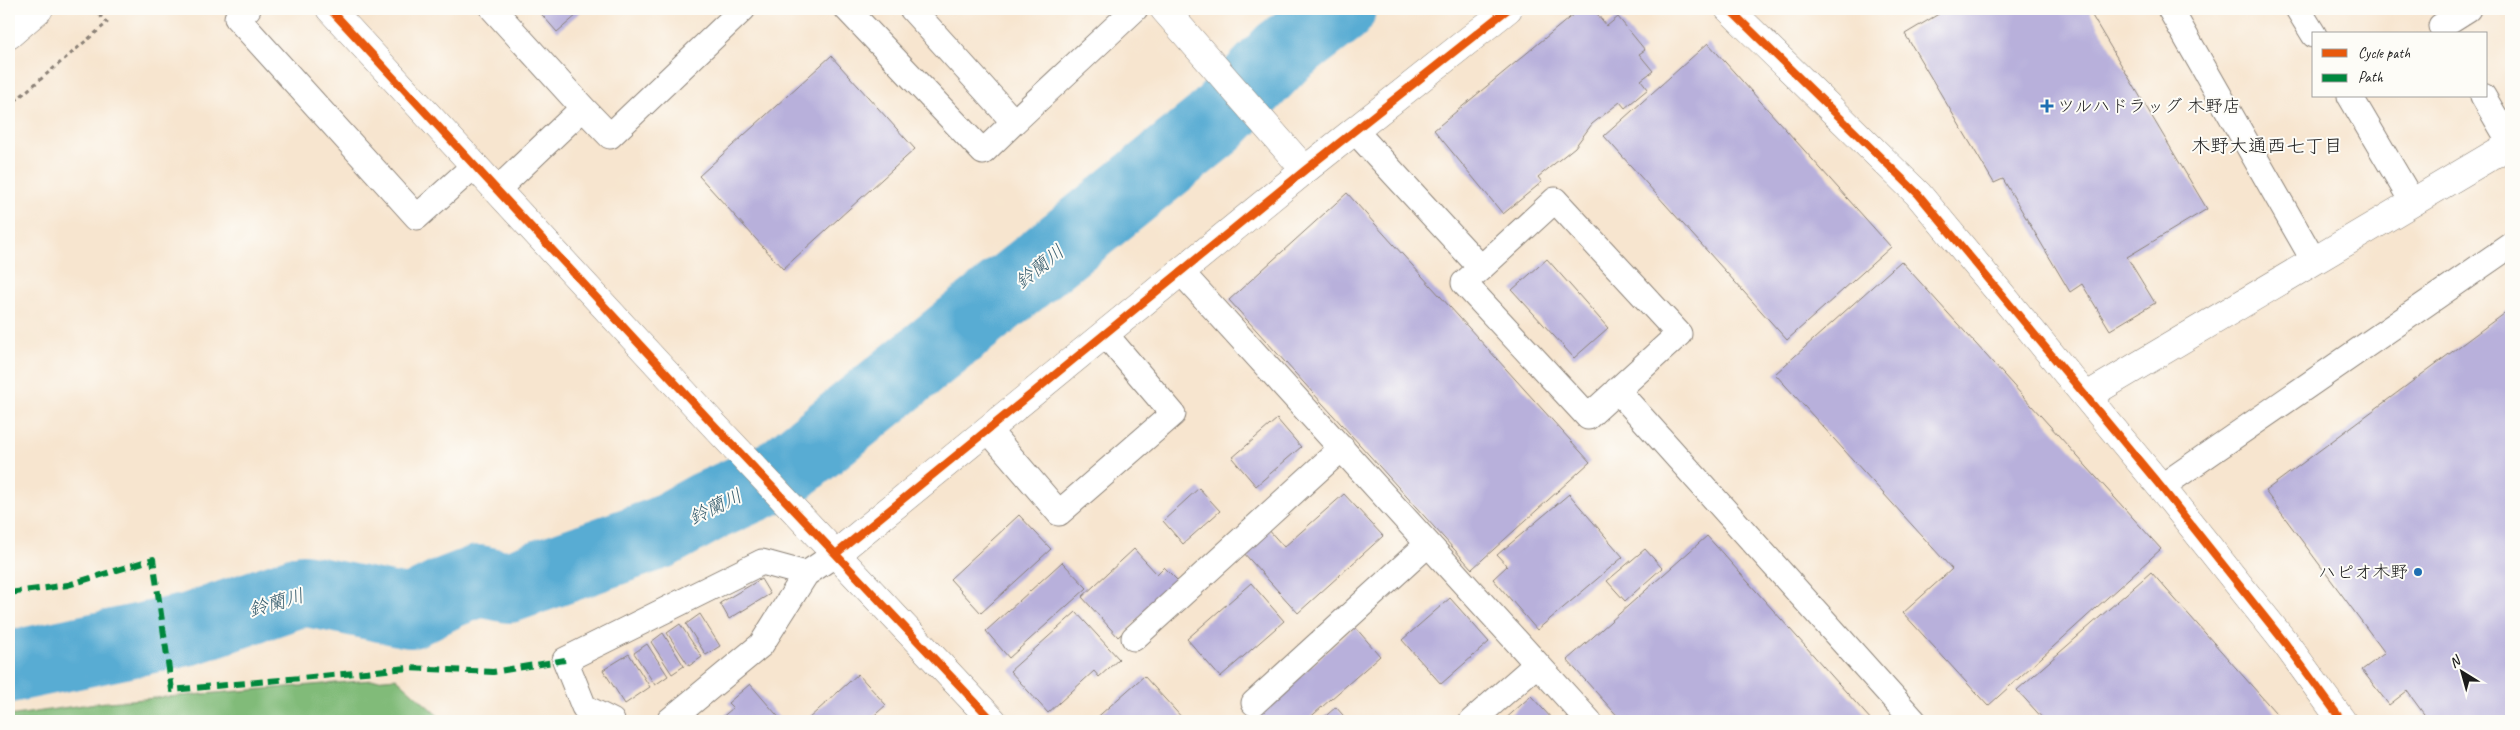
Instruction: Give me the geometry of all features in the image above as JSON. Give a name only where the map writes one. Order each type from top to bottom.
[{"type":"street","points":[[330,9],[713,424],[837,553],[993,721]]},
{"type":"street","points":[[1164,9],[1202,50],[1305,170]]},
{"type":"street","points":[[837,553],[1305,170],[1508,9]]},
{"type":"street","points":[[1729,9],[1918,194],[2161,486],[2286,644],[2342,721]]},
{"type":"street","points":[[9,35],[29,12]]},
{"type":"street","points":[[2088,396],[2511,144]]},
{"type":"lane","points":[[248,9],[237,18],[417,217],[475,165]]},
{"type":"lane","points":[[493,9],[610,136],[743,9]]},
{"type":"lane","points":[[847,9],[983,152],[1135,9]]},
{"type":"lane","points":[[912,9],[1014,122]]},
{"type":"lane","points":[[2170,9],[2314,261]]},
{"type":"lane","points":[[2298,9],[2312,32]]},
{"type":"lane","points":[[2438,23],[2468,9]]},
{"type":"lane","points":[[2351,98],[2413,203]]},
{"type":"lane","points":[[2483,98],[2511,144]]},
{"type":"lane","points":[[497,190],[583,108]]},
{"type":"lane","points":[[1355,131],[1481,268]]},
{"type":"lane","points":[[1555,200],[1678,334],[1588,417],[1464,283],[1481,268],[1555,200]]},
{"type":"lane","points":[[2161,486],[2511,245]]},
{"type":"lane","points":[[1181,272],[1589,721]]},
{"type":"lane","points":[[988,430],[1060,513],[1173,414],[1105,334]]},
{"type":"lane","points":[[1617,390],[1914,721]]},
{"type":"lane","points":[[1134,638],[1342,448]]},
{"type":"lane","points":[[1254,702],[1428,544]]},
{"type":"lane","points":[[669,721],[761,645],[806,574],[837,553]]},
{"type":"lane","points":[[612,721],[584,707],[565,660],[762,562],[806,574]]},
{"type":"lane","points":[[1472,721],[1537,664]]},
{"type":"path","points":[[9,106],[107,23],[94,9]]},
{"type":"green space","points":[[396,678],[444,721],[9,721],[9,716],[96,703]]},
{"type":"building","points":[[537,9],[584,9],[557,32]]},
{"type":"building","points":[[1580,9],[1593,9],[1607,26],[1618,17],[1645,50],[1639,54],[1653,71],[1641,80],[1648,89],[1625,108],[1620,102],[1592,124],[1575,147],[1538,177],[1542,182],[1503,214],[1434,130]]},
{"type":"building","name":"ツルハドラッグ 木野店","points":[[1947,9],[2088,9],[2207,209],[2127,257],[2155,303],[2110,330],[2082,284],[2070,292],[2003,179],[1994,183],[1905,34]]},
{"type":"building","points":[[1708,43],[1891,247],[1787,340],[1604,136]]},
{"type":"building","points":[[831,56],[915,149],[783,269],[699,176]]},
{"type":"building","points":[[1347,193],[1590,462],[1472,569],[1229,300]]},
{"type":"building","points":[[1547,259],[1608,328],[1574,358],[1512,290]]},
{"type":"building","points":[[1901,261],[2161,549],[1988,706],[1903,613],[1952,569],[1775,374]]},
{"type":"building","name":"ハピオ木野","points":[[2511,308],[2511,721],[2429,721],[2407,691],[2389,705],[2362,670],[2385,653],[2265,491]]},
{"type":"building","points":[[1277,419],[1301,447],[1256,486],[1232,458]]},
{"type":"building","points":[[1199,488],[1220,511],[1183,544],[1163,521]]},
{"type":"building","points":[[1344,494],[1383,536],[1298,613],[1242,551],[1267,528],[1284,547]]},
{"type":"building","points":[[1569,494],[1623,557],[1537,630],[1493,579],[1507,566],[1497,555]]},
{"type":"building","points":[[1019,515],[1051,549],[981,613],[950,579]]},
{"type":"building","points":[[1707,536],[1872,721],[1622,721],[1567,660]]},
{"type":"building","points":[[1134,549],[1157,574],[1164,567],[1179,582],[1118,637],[1082,597]]},
{"type":"building","points":[[1645,549],[1662,568],[1625,601],[1607,581]]},
{"type":"building","points":[[1062,562],[1087,588],[1009,658],[986,631]]},
{"type":"building","points":[[2151,572],[2283,721],[2045,721],[2017,690]]},
{"type":"building","points":[[761,579],[770,594],[729,619],[720,603]]},
{"type":"building","points":[[1251,583],[1284,621],[1220,677],[1187,639]]},
{"type":"building","points":[[1450,598],[1489,642],[1441,684],[1402,640]]},
{"type":"building","points":[[1076,612],[1119,659],[1099,677],[1094,671],[1048,713],[1010,671]]},
{"type":"building","points":[[700,614],[720,646],[706,655],[686,624]]},
{"type":"building","points":[[680,624],[702,657],[689,666],[667,633]]},
{"type":"building","points":[[1355,627],[1380,656],[1306,721],[1265,721],[1258,713]]},
{"type":"building","points":[[663,633],[684,666],[672,674],[651,642]]},
{"type":"building","points":[[647,644],[668,676],[655,685],[634,653]]},
{"type":"building","points":[[629,654],[650,687],[625,704],[603,670]]},
{"type":"building","points":[[858,674],[886,705],[868,721],[810,721],[808,719]]},
{"type":"building","points":[[1144,676],[1185,721],[1093,721]]},
{"type":"building","points":[[750,684],[782,721],[722,721],[720,719],[733,708],[728,703]]},
{"type":"building","points":[[1531,696],[1554,721],[1503,721]]},
{"type":"building","points":[[1336,707],[1348,721],[1320,721]]},
{"type":"waterway","name":"鈴蘭川","points":[[9,667],[190,629],[303,590],[410,612],[450,592],[479,581],[509,587],[660,533],[707,507],[782,473],[1214,124],[1282,53],[1340,9]]},
{"type":"marked path","points":[[9,593],[68,585],[153,559],[172,690],[408,668],[493,672],[565,660]]},
{"type":"cycle path","points":[[330,9],[713,424],[993,721]]},
{"type":"cycle path","points":[[837,553],[1305,170],[1508,9]]},
{"type":"cycle path","points":[[1729,9],[1918,194],[2161,487],[2286,644],[2342,721]]},
{"type":"place","name":"ツルハドラッグ 木野店","points":[[2047,106]]},
{"type":"place","name":"ハピオ木野","points":[[2418,572]]},
{"type":"district","name":"木野大通西七丁目","points":[[2267,145]]}]
